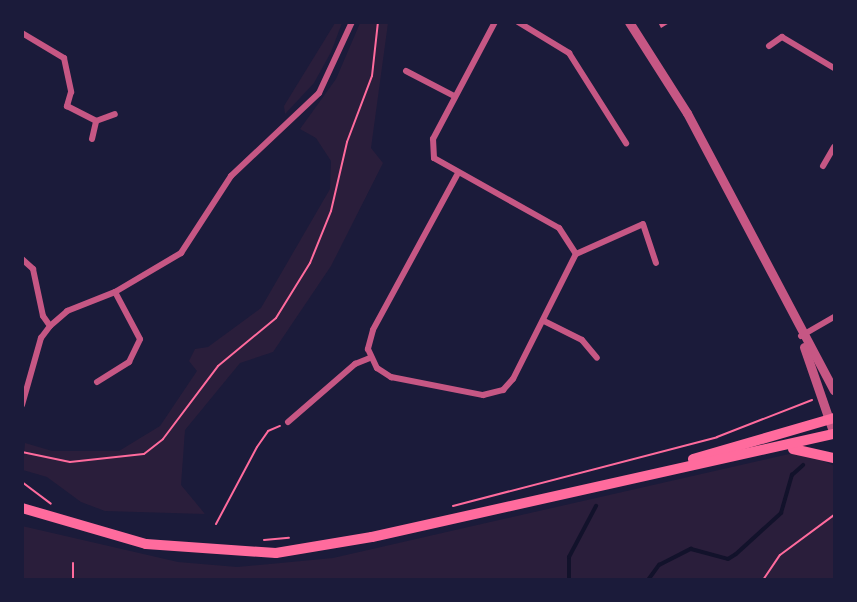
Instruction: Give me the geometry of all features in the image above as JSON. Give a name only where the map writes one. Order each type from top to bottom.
[{"type":"main road","points":[[638,476],[831,419]]},
{"type":"main road","points":[[22,508],[146,544],[276,553],[372,537],[834,434]]},
{"type":"main road","points":[[766,451],[805,448],[834,458]]},
{"type":"street","points":[[22,405],[41,338],[50,326],[67,311],[115,291],[190,243],[231,176],[319,93],[352,22]]},
{"type":"street","points":[[495,22],[454,96],[431,148],[440,165],[559,228],[576,254]]},
{"type":"street","points":[[518,22],[569,53],[626,143]]},
{"type":"street","points":[[629,22],[687,113],[801,336],[834,391]]},
{"type":"street","points":[[22,33],[64,58],[71,92],[67,106],[96,121],[115,114]]},
{"type":"street","points":[[769,46],[783,38],[834,68]]},
{"type":"street","points":[[406,71],[454,96]]},
{"type":"street","points":[[92,139],[96,121]]},
{"type":"street","points":[[823,166],[834,147]]},
{"type":"street","points":[[370,358],[373,330],[457,175]]},
{"type":"street","points":[[370,358],[391,377],[474,395],[494,393],[513,379],[576,254],[643,224],[656,263]]},
{"type":"street","points":[[22,259],[33,269],[43,316],[50,326]]},
{"type":"street","points":[[97,382],[129,362],[140,339],[115,291]]},
{"type":"street","points":[[801,336],[834,317]]},
{"type":"street","points":[[544,321],[582,340],[597,358]]},
{"type":"street","points":[[801,336],[819,398],[831,419],[834,434]]},
{"type":"street","points":[[288,422],[355,364],[370,358]]},
{"type":"path","points":[[22,452],[70,462],[144,454],[163,439],[218,366],[276,318],[305,273],[332,211],[347,142],[372,76],[378,22]]},
{"type":"path","points":[[444,508],[700,442],[819,398]]},
{"type":"path","points":[[216,524],[268,431],[288,422]]},
{"type":"path","points":[[22,482],[56,508]]},
{"type":"path","points":[[763,579],[780,555],[834,515]]},
{"type":"path","points":[[260,540],[300,537]]},
{"type":"path","points":[[73,563],[73,579]]},
{"type":"shaded area","points":[[335,23],[342,23],[331,52],[314,83],[285,114],[284,106]]},
{"type":"shaded area","points":[[360,23],[388,23],[371,148],[383,163],[331,266],[273,352],[240,363],[185,430],[181,485],[205,514],[105,511],[81,502],[47,477],[23,470],[25,443],[52,451],[119,451],[160,426],[197,371],[189,361],[195,349],[208,347],[261,308],[330,189],[331,161],[316,138],[300,129],[336,79]]},
{"type":"shaded area","points":[[802,451],[834,466],[834,579],[23,579],[22,526],[178,562],[237,567],[333,558]]},
{"type":"building","points":[[658,22],[671,22],[661,28]]},
{"type":"waterway","points":[[648,580],[659,565],[691,549],[728,559],[736,554],[781,513],[792,475],[803,465]]},
{"type":"waterway","points":[[569,580],[569,557],[596,506]]}]
